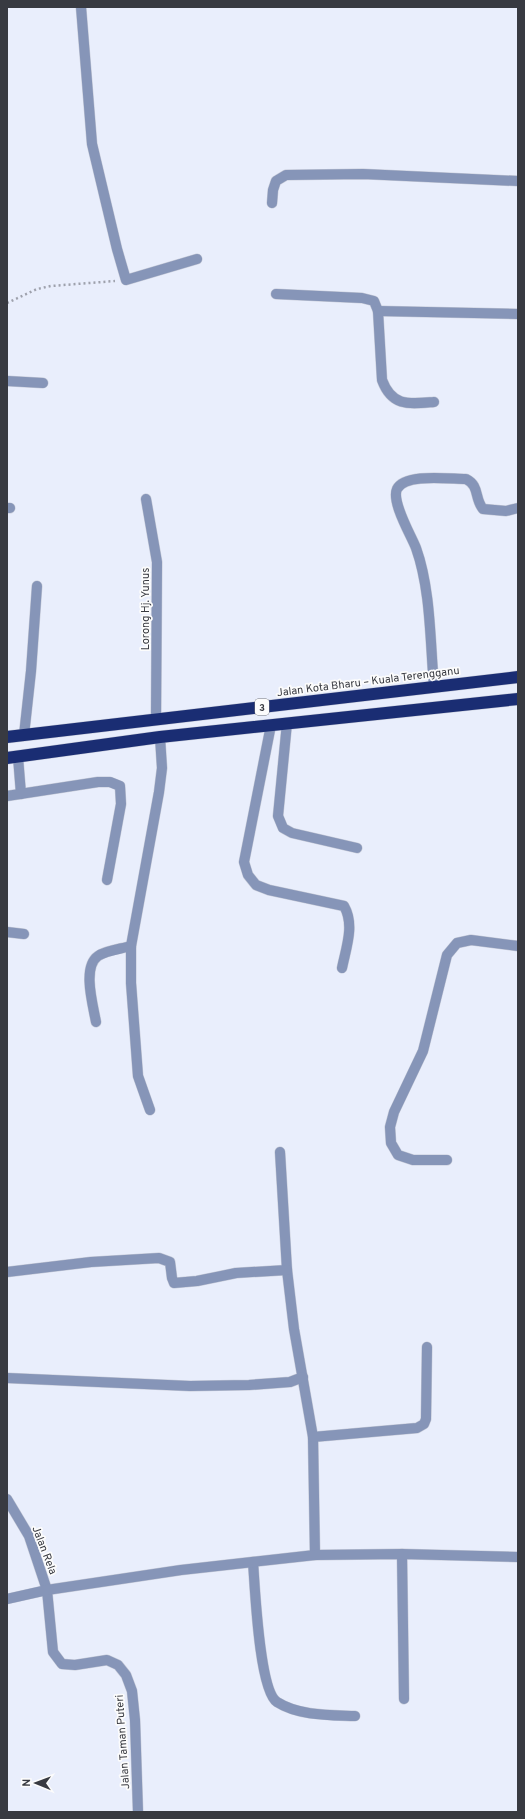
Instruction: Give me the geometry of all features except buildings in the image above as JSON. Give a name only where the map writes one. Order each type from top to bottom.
[{"type":"highway","name":"Jalan Kota Bharu – Kuala Terengganu","points":[[7,737],[518,677]]},
{"type":"highway","name":"3","points":[[12,757],[160,737],[518,699]]},
{"type":"street","points":[[81,7],[92,144],[116,249],[126,280],[197,259]]},
{"type":"street","points":[[272,203],[273,190],[276,181],[286,175],[356,174],[518,182]]},
{"type":"street","points":[[276,294],[362,298],[374,301],[378,311],[382,380],[386,390],[393,398],[404,403],[434,402]]},
{"type":"street","points":[[378,311],[518,314]]},
{"type":"street","points":[[7,381],[44,383]]},
{"type":"street","points":[[434,686],[427,600],[422,563],[411,532],[395,500],[396,490],[403,482],[414,478],[466,479],[472,482],[476,490],[477,502],[483,509],[506,511],[518,508]]},
{"type":"street","name":"Lorong Hj. Yunus","points":[[146,499],[157,562],[156,720]]},
{"type":"street","points":[[24,735],[32,671],[36,586]]},
{"type":"street","points":[[287,723],[278,816],[283,828],[292,833],[357,848]]},
{"type":"street","points":[[271,725],[244,862],[248,876],[256,885],[269,890],[344,906],[350,916],[342,968]]},
{"type":"street","points":[[150,1110],[138,1076],[131,983],[131,946],[160,792],[162,768],[160,737]]},
{"type":"street","points":[[12,757],[21,794]]},
{"type":"street","points":[[7,796],[98,782],[110,782],[120,786],[122,804],[107,880]]},
{"type":"street","points":[[7,932],[24,934]]},
{"type":"street","points":[[447,1160],[413,1160],[398,1155],[391,1143],[390,1127],[394,1112],[423,1051],[447,955],[457,943],[471,940],[518,946]]},
{"type":"street","points":[[96,1022],[89,972],[91,963],[97,956],[105,952],[131,946]]},
{"type":"street","points":[[280,1152],[287,1270],[294,1329],[313,1437],[315,1555]]},
{"type":"street","points":[[7,1272],[91,1262],[159,1258],[170,1262],[174,1283],[197,1281],[236,1273],[287,1270]]},
{"type":"street","points":[[313,1437],[417,1428],[424,1424],[426,1419],[427,1347]]},
{"type":"street","points":[[7,1378],[190,1386],[249,1385],[290,1382],[303,1377]]},
{"type":"street","name":"Jalan Rela","points":[[7,1499],[29,1536],[47,1590]]},
{"type":"street","points":[[402,1554],[404,1699]]},
{"type":"street","points":[[7,1599],[47,1590],[181,1570],[315,1555],[402,1554],[518,1557]]},
{"type":"street","points":[[253,1562],[263,1668],[268,1689],[276,1701],[290,1709],[311,1713],[355,1716]]},
{"type":"street","name":"Jalan Taman Puteri","points":[[47,1590],[53,1652],[62,1664],[75,1665],[106,1660],[118,1665],[126,1675],[132,1691],[135,1720],[138,1812]]},
{"type":"path","points":[[7,303],[37,289],[52,286],[126,280]]}]
